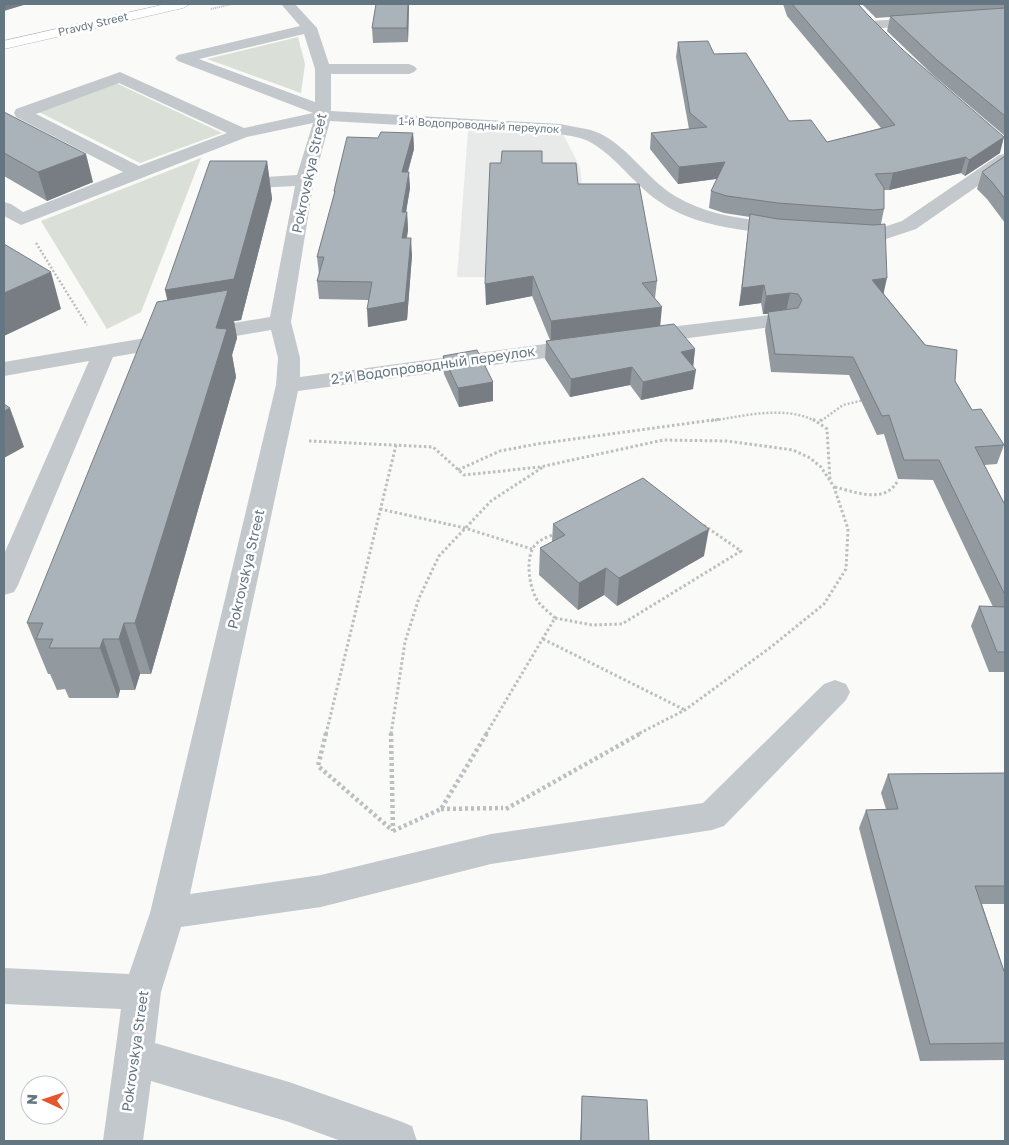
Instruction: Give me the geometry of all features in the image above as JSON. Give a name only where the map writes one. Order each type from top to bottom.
[{"type":"main road","name":"Pravdy Street","points":[[4,44],[119,4]]},
{"type":"main road","name":"Pravdy Street","points":[[4,44],[183,4]]},
{"type":"street","name":"Pokrovskya Street","points":[[123,1141],[142,992],[168,914],[288,385],[289,358],[280,322],[305,180],[323,113],[323,69],[310,28],[288,4]]},
{"type":"street","points":[[859,11],[884,38]]},
{"type":"street","points":[[871,25],[939,20]]},
{"type":"street","points":[[310,28],[183,58],[323,113]]},
{"type":"street","points":[[323,69],[409,69]]},
{"type":"street","points":[[138,173],[22,113],[120,77],[242,133]]},
{"type":"street","points":[[4,208],[22,219],[242,133],[323,113]]},
{"type":"street","name":"1-й Водопроводный переулок","points":[[323,113],[560,129],[586,135],[600,141],[666,198],[686,209],[722,220],[803,230]]},
{"type":"street","points":[[219,158],[224,140]]},
{"type":"street","points":[[832,232],[870,235],[886,233],[909,224],[1005,159]]},
{"type":"street","points":[[219,185],[305,180]]},
{"type":"street","name":"2-й Водопроводный переулок","points":[[288,385],[786,319]]},
{"type":"street","points":[[4,370],[280,322]]},
{"type":"street","points":[[4,586],[104,352]]},
{"type":"street","points":[[168,914],[321,891],[491,849],[712,816],[835,692]]},
{"type":"street","points":[[4,986],[142,992]]},
{"type":"street","points":[[133,1056],[289,1102],[397,1141]]},
{"type":"path","points":[[22,219],[104,352]]},
{"type":"path","points":[[820,421],[843,405],[865,399],[872,400]]},
{"type":"path","points":[[458,470],[500,451],[537,444],[760,414],[784,413],[805,415],[820,421],[827,429],[830,480]]},
{"type":"path","points":[[276,439],[433,447],[464,475],[546,466],[663,440],[727,441],[793,450],[810,458],[821,467],[834,487],[848,528],[846,569],[824,604],[771,647],[685,710],[611,748],[506,808],[441,809],[393,830]]},
{"type":"path","points":[[393,830],[318,766],[396,445]]},
{"type":"path","points":[[393,830],[390,741],[405,642],[419,598],[439,556],[465,528],[491,502],[546,466]]},
{"type":"path","points":[[834,487],[866,494],[878,494],[889,493],[895,488],[897,482]]},
{"type":"path","points":[[380,509],[465,528],[532,549]]},
{"type":"path","points":[[559,532],[541,540],[532,549],[530,559],[531,583],[537,599],[555,618],[592,625],[622,624],[740,551],[702,524]]},
{"type":"path","points":[[441,809],[555,618]]},
{"type":"path","points":[[543,640],[685,710]]},
{"type":"path","points":[[491,849],[506,808]]},
{"type":"shaded area","points":[[298,37],[305,64],[301,93],[207,59]]},
{"type":"shaded area","points":[[116,83],[222,133],[140,163],[39,112]]},
{"type":"shaded area","points":[[468,131],[563,134],[580,167],[592,278],[457,277]]},
{"type":"shaded area","points":[[201,158],[141,312],[107,329],[41,221]]},
{"type":"building","points":[[376,4],[408,4],[407,28],[372,28]]},
{"type":"building","points":[[792,4],[858,4],[903,50],[1004,137],[969,160],[966,157],[893,173],[875,174],[884,188],[884,209],[874,210],[778,203],[727,196],[711,191],[725,162],[679,167],[651,133],[707,127],[690,113],[678,42],[708,41],[714,54],[746,53],[789,121],[811,120],[827,142],[895,125]]},
{"type":"building","points":[[1005,8],[1005,116],[937,60],[890,16]]},
{"type":"building","points":[[4,112],[86,154],[38,172],[4,153]]},
{"type":"building","points":[[381,132],[413,133],[402,172],[409,172],[402,212],[407,212],[402,238],[411,238],[405,302],[367,309],[372,282],[317,281],[324,257],[317,257],[347,137],[378,138]]},
{"type":"building","points":[[502,151],[542,151],[542,163],[576,163],[578,184],[639,184],[657,281],[642,283],[662,307],[551,321],[533,276],[485,284],[490,163],[501,163]]},
{"type":"building","points":[[1005,156],[1005,199],[982,172]]},
{"type":"building","points":[[210,161],[267,161],[234,279],[165,290]]},
{"type":"building","points":[[750,214],[778,219],[874,225],[885,224],[887,278],[872,280],[925,345],[957,350],[955,381],[972,410],[981,409],[1004,445],[975,447],[1005,505],[1005,595],[939,460],[904,460],[889,415],[882,416],[853,357],[775,354],[768,312],[798,308],[802,300],[798,294],[790,293],[766,296],[764,285],[742,288]]},
{"type":"building","points":[[4,244],[51,272],[4,293]]},
{"type":"building","points":[[228,290],[216,328],[227,329],[135,623],[124,623],[119,639],[103,639],[100,648],[49,648],[53,639],[36,639],[43,623],[27,623],[157,302]]},
{"type":"building","points":[[674,324],[695,349],[681,352],[696,370],[643,382],[632,367],[571,379],[546,341]]},
{"type":"building","points":[[477,350],[493,382],[458,388],[443,356]]},
{"type":"building","points":[[4,404],[10,408],[4,411]]},
{"type":"building","points":[[643,478],[709,529],[619,578],[606,568],[579,583],[540,548],[565,535],[553,524]]},
{"type":"building","points":[[979,606],[1005,607],[1005,652],[997,652]]},
{"type":"building","points":[[1005,773],[1005,886],[975,886],[1005,974],[1005,1043],[930,1044],[866,810],[898,809],[888,774]]},
{"type":"building","points":[[582,1096],[647,1100],[649,1141],[581,1141]]}]
